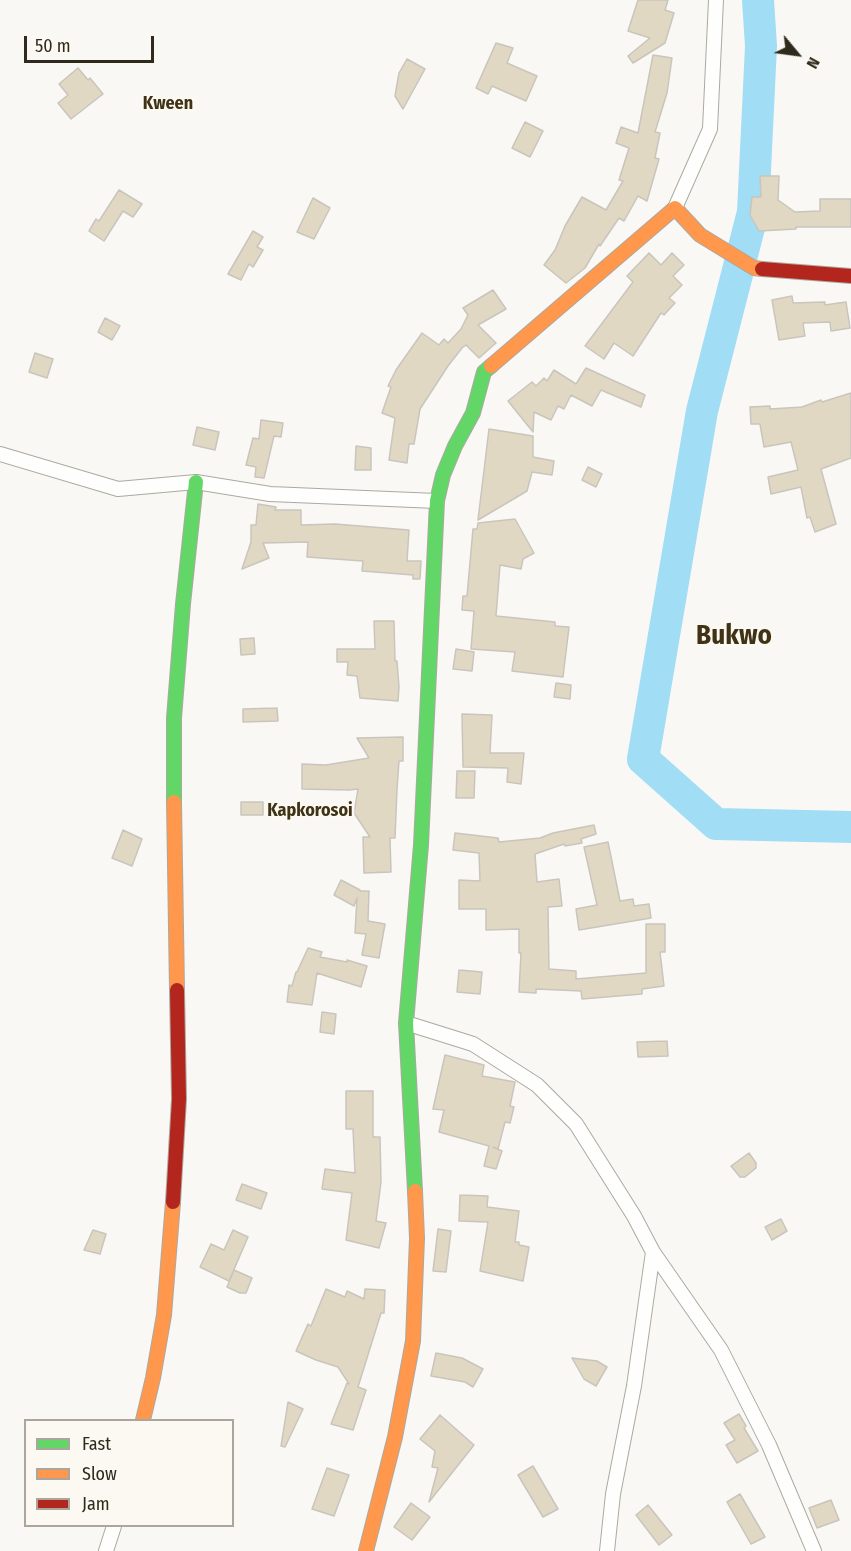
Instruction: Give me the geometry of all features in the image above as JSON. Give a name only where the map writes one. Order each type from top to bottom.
[{"type":"main road","points":[[366,1551],[395,1437],[413,1341],[417,1238],[406,1023],[421,844],[437,501],[443,475],[454,446],[473,413],[484,372],[675,208],[700,235],[754,268],[851,276]]},
{"type":"main road","points":[[143,1419],[164,1315],[176,1171],[179,1099],[174,718],[196,482]]},
{"type":"street","points":[[675,208],[710,129],[716,0]]},
{"type":"street","points":[[0,454],[118,489],[196,482],[270,494],[437,501]]},
{"type":"street","points":[[406,1023],[473,1044],[537,1085],[576,1124],[634,1216],[653,1252],[721,1350],[769,1445],[813,1551]]},
{"type":"street","points":[[607,1551],[613,1494],[634,1386],[653,1252]]},
{"type":"street","points":[[106,1551],[114,1527]]},
{"type":"building","points":[[638,0],[668,0],[665,10],[674,13],[665,43],[633,63],[628,56],[650,38],[628,31]]},
{"type":"building","points":[[496,43],[513,48],[507,63],[537,76],[526,101],[492,86],[488,94],[476,88]]},
{"type":"building","points":[[653,55],[672,58],[667,93],[655,132],[660,133],[655,158],[659,159],[647,201],[638,196],[624,221],[619,218],[600,246],[599,244],[585,268],[566,283],[544,265],[555,250],[565,226],[582,197],[606,210],[623,181],[619,180],[629,148],[616,143],[621,127],[638,133]]},
{"type":"building","points":[[407,59],[425,69],[403,109],[395,96],[399,73]]},
{"type":"building","points":[[78,68],[103,94],[71,119],[58,103],[68,95],[59,84]]},
{"type":"building","points":[[525,122],[543,131],[530,157],[512,148]]},
{"type":"building","points":[[760,176],[779,176],[778,200],[795,212],[820,211],[820,199],[851,199],[851,227],[796,227],[796,229],[759,231],[750,215],[752,197],[761,197]]},
{"type":"building","points":[[119,190],[142,204],[133,217],[123,211],[104,241],[89,231],[96,219],[99,221]]},
{"type":"building","points":[[313,198],[330,208],[314,239],[297,232]]},
{"type":"building","points":[[253,231],[263,237],[257,247],[263,250],[253,267],[249,264],[241,280],[228,274]]},
{"type":"building","points":[[649,253],[661,265],[672,253],[684,265],[673,276],[682,285],[669,298],[675,303],[664,315],[661,313],[633,356],[614,343],[604,359],[585,346],[633,282],[627,276]]},
{"type":"building","points":[[493,290],[506,309],[478,325],[496,343],[479,358],[466,345],[462,348],[420,409],[414,444],[409,444],[407,463],[389,460],[395,418],[382,413],[391,387],[388,386],[396,370],[422,333],[439,345],[444,339],[448,343],[461,329],[468,315],[463,308]]},
{"type":"building","points":[[792,296],[793,303],[825,302],[825,305],[846,302],[850,328],[831,331],[830,322],[803,323],[805,336],[779,340],[772,300]]},
{"type":"building","points":[[105,318],[120,326],[112,340],[98,332]]},
{"type":"building","points":[[35,353],[53,359],[47,378],[29,372]]},
{"type":"building","points":[[586,368],[645,395],[641,407],[601,390],[592,406],[571,395],[564,409],[558,406],[551,420],[534,412],[533,432],[508,401],[532,382],[536,386],[544,378],[547,381],[554,370],[576,384]]},
{"type":"building","points":[[851,393],[851,458],[821,469],[836,524],[815,532],[810,517],[807,518],[801,487],[771,494],[768,477],[798,470],[791,442],[764,447],[760,424],[751,424],[750,407],[770,406],[770,409],[802,407]]},
{"type":"building","points":[[261,420],[283,423],[281,437],[274,436],[264,478],[255,477],[256,467],[246,465],[253,438],[259,439]]},
{"type":"building","points":[[197,427],[219,432],[215,450],[193,445]]},
{"type":"building","points":[[489,429],[533,436],[533,457],[554,461],[552,475],[532,472],[527,491],[478,520]]},
{"type":"building","points":[[356,446],[371,448],[371,470],[355,470]]},
{"type":"building","points":[[588,467],[602,474],[596,487],[582,480]]},
{"type":"building","points":[[258,504],[276,507],[275,510],[301,510],[301,525],[335,524],[409,530],[407,561],[421,561],[420,579],[413,579],[413,575],[362,571],[363,561],[307,557],[308,542],[263,543],[269,558],[242,569],[251,542],[251,525],[256,525]]},
{"type":"building","points":[[515,519],[534,553],[523,559],[521,569],[500,565],[496,616],[555,622],[555,626],[569,627],[563,677],[512,671],[515,652],[471,649],[474,611],[462,610],[463,596],[467,596],[473,529],[477,529],[478,523]]},
{"type":"building","points":[[374,621],[394,621],[398,701],[360,698],[357,676],[347,675],[348,662],[337,662],[337,649],[375,649]]},
{"type":"building","points":[[254,638],[255,654],[241,655],[240,639]]},
{"type":"building","points":[[456,649],[474,652],[472,671],[453,669]]},
{"type":"building","points":[[556,683],[571,685],[570,699],[554,697]]},
{"type":"building","points":[[277,708],[278,721],[243,722],[243,709]]},
{"type":"building","points":[[462,714],[492,715],[490,753],[524,753],[521,784],[507,782],[508,768],[463,767]]},
{"type":"building","points":[[403,737],[403,761],[399,761],[395,838],[390,838],[391,872],[364,873],[363,837],[370,837],[354,813],[358,789],[302,789],[302,764],[326,765],[369,758],[357,738]]},
{"type":"building","points":[[457,771],[475,771],[474,798],[456,798]]},
{"type":"building","points":[[241,802],[263,802],[263,815],[241,815]]},
{"type":"building","points":[[594,825],[596,834],[581,839],[582,843],[565,846],[564,844],[535,854],[537,882],[559,879],[562,906],[548,907],[549,969],[576,971],[576,979],[646,973],[646,924],[665,924],[665,952],[660,952],[664,986],[642,989],[642,994],[582,999],[581,991],[536,989],[536,993],[519,992],[521,953],[519,953],[519,929],[486,930],[486,909],[459,909],[459,880],[480,881],[479,853],[453,850],[455,833],[498,838],[499,842],[540,838],[553,833]]},
{"type":"building","points":[[123,830],[142,839],[132,866],[112,858]]},
{"type":"building","points":[[608,842],[620,901],[633,899],[634,906],[649,904],[651,918],[579,930],[576,909],[597,905],[584,847]]},
{"type":"building","points":[[341,880],[360,891],[369,891],[368,921],[385,924],[379,958],[362,955],[366,934],[355,933],[357,898],[354,906],[334,895]]},
{"type":"building","points":[[308,948],[322,952],[320,957],[347,962],[347,960],[367,966],[361,987],[317,973],[312,1005],[287,1002],[289,985],[292,986]]},
{"type":"building","points":[[459,970],[482,972],[480,994],[457,992]]},
{"type":"building","points":[[322,1012],[336,1014],[334,1034],[320,1032]]},
{"type":"building","points":[[667,1041],[668,1056],[638,1057],[637,1042]]},
{"type":"building","points":[[445,1055],[484,1065],[482,1076],[515,1082],[510,1106],[514,1107],[510,1123],[505,1122],[498,1149],[493,1147],[502,1151],[496,1169],[484,1166],[489,1146],[439,1132],[444,1110],[433,1109]]},
{"type":"building","points":[[346,1091],[373,1091],[373,1137],[380,1137],[381,1182],[376,1221],[386,1223],[379,1248],[346,1240],[352,1193],[322,1189],[325,1169],[355,1173],[353,1129],[346,1129]]},
{"type":"building","points":[[749,1153],[756,1163],[756,1168],[745,1177],[740,1177],[731,1166]]},
{"type":"building","points":[[242,1184],[267,1193],[261,1209],[236,1200]]},
{"type":"building","points":[[460,1195],[488,1196],[487,1207],[519,1211],[515,1242],[529,1247],[523,1281],[480,1271],[488,1222],[459,1221]]},
{"type":"building","points":[[781,1219],[787,1231],[772,1240],[765,1227]]},
{"type":"building","points":[[438,1229],[451,1231],[446,1272],[433,1271]]},
{"type":"building","points":[[93,1230],[106,1234],[100,1254],[84,1250]]},
{"type":"building","points":[[233,1230],[248,1237],[229,1281],[200,1267],[211,1244],[224,1250]]},
{"type":"building","points":[[234,1270],[252,1278],[246,1293],[240,1293],[227,1287]]},
{"type":"building","points":[[326,1289],[345,1297],[347,1291],[364,1299],[365,1289],[385,1290],[384,1313],[381,1313],[358,1387],[366,1390],[353,1430],[331,1424],[347,1383],[349,1384],[338,1367],[296,1351],[308,1324],[311,1326]]},
{"type":"building","points":[[436,1353],[462,1358],[483,1369],[473,1387],[465,1382],[431,1376]]},
{"type":"building","points":[[572,1358],[597,1361],[607,1367],[596,1386],[584,1379]]},
{"type":"building","points":[[288,1402],[303,1409],[285,1447],[281,1446]]},
{"type":"building","points":[[739,1414],[746,1426],[744,1428],[758,1451],[737,1463],[726,1445],[735,1440],[724,1423]]},
{"type":"building","points":[[440,1415],[474,1445],[429,1502],[438,1468],[432,1467],[435,1451],[420,1439]]},
{"type":"building","points":[[533,1466],[558,1509],[543,1517],[518,1475]]},
{"type":"building","points":[[327,1468],[349,1475],[334,1516],[312,1509]]},
{"type":"building","points":[[740,1494],[765,1537],[751,1544],[727,1502]]},
{"type":"building","points":[[831,1500],[839,1520],[817,1528],[809,1508]]},
{"type":"building","points":[[411,1503],[430,1517],[412,1540],[394,1527]]},
{"type":"building","points":[[648,1505],[672,1535],[659,1545],[636,1515]]},
{"type":"waterway","points":[[758,0],[761,46],[753,212],[702,411],[643,759],[716,824],[851,827]]},
{"type":"traffic: fast","points":[[415,1191],[406,1023],[421,845],[437,501],[443,475],[455,446],[473,413],[484,372],[491,366]]},
{"type":"traffic: fast","points":[[174,802],[174,718],[196,482]]},
{"type":"traffic: slow","points":[[491,366],[675,208],[700,235],[754,268],[762,269]]},
{"type":"traffic: slow","points":[[174,802],[177,990]]},
{"type":"traffic: slow","points":[[366,1551],[395,1437],[413,1341],[417,1238],[415,1191]]},
{"type":"traffic: slow","points":[[143,1419],[164,1315],[173,1202]]},
{"type":"traffic: jam","points":[[762,269],[851,276]]},
{"type":"traffic: jam","points":[[173,1202],[179,1099],[177,990]]},
{"type":"district","name":"Kween","points":[[168,104]]},
{"type":"district","name":"Bukwo","points":[[734,636]]},
{"type":"district","name":"Kapkorosoi","points":[[310,811]]}]
